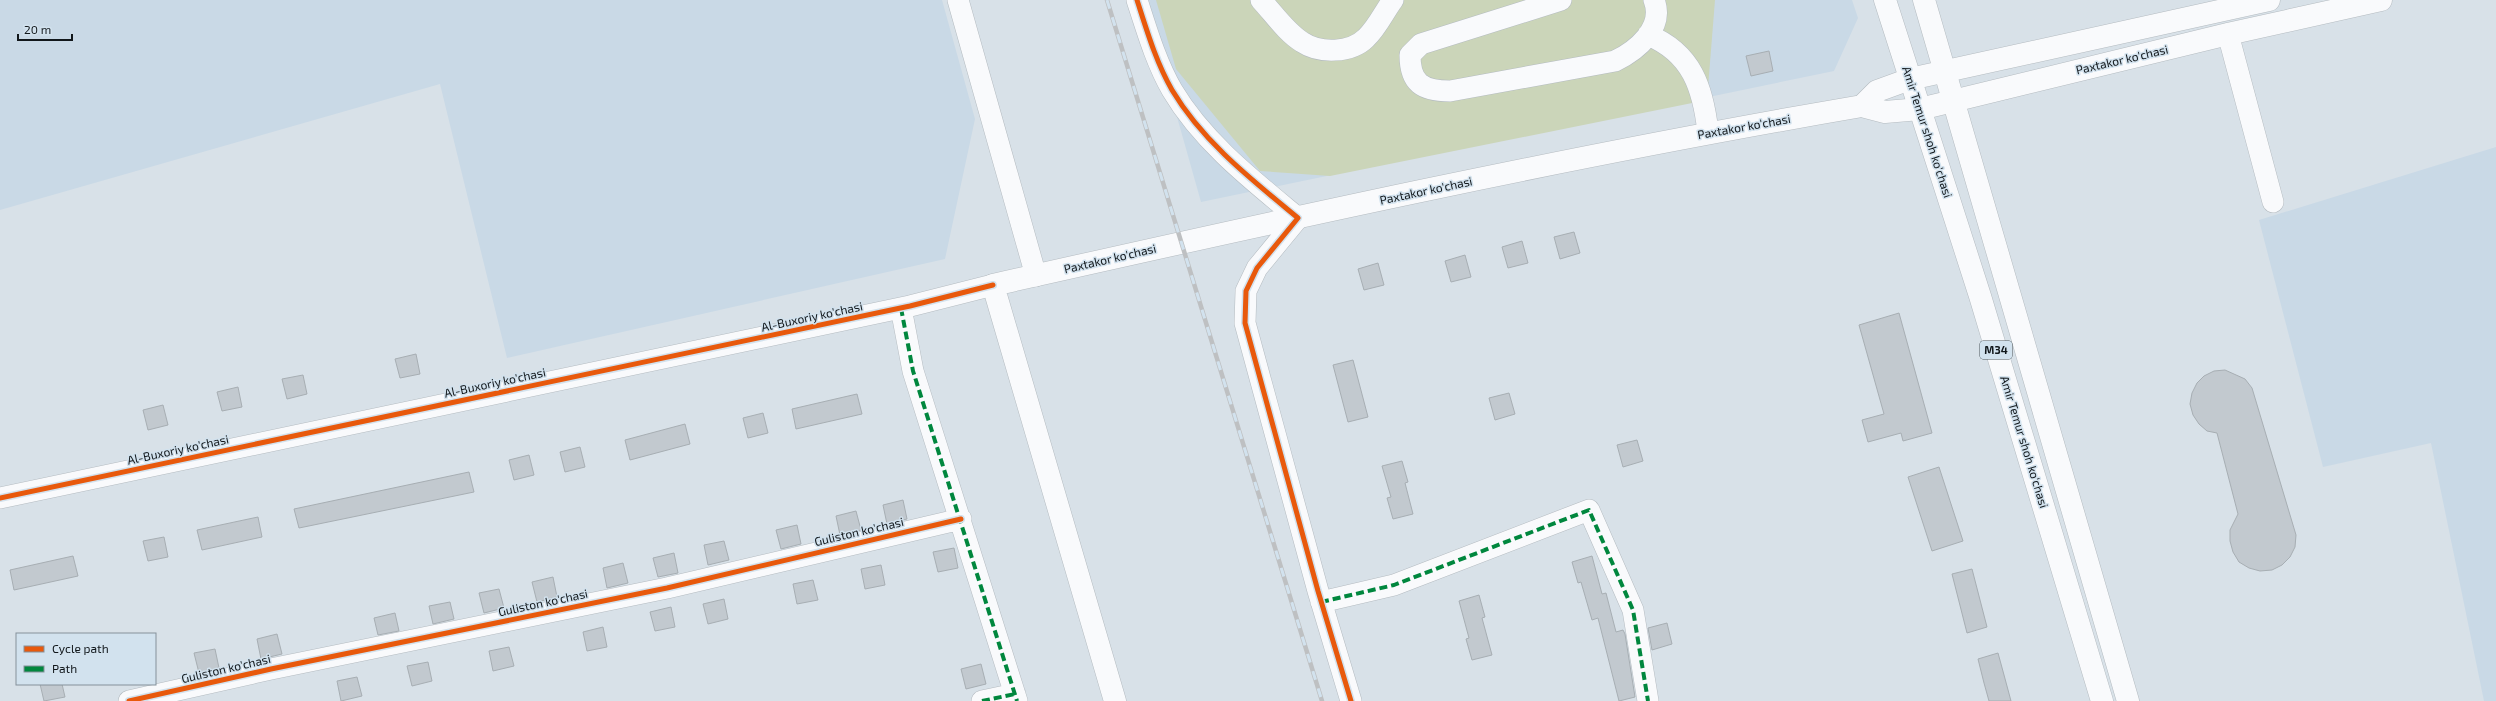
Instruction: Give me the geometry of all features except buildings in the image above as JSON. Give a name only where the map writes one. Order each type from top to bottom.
[{"type":"main road","name":"Amir Temur shoh ko'chasi","points":[[1885,0],[1980,296],[2102,701]]},
{"type":"main road","name":"M34","points":[[1924,0],[2128,701]]},
{"type":"main road","points":[[1862,106],[1877,90],[1910,79],[1945,70],[2269,0]]},
{"type":"main road","name":"Paxtakor ko'chasi","points":[[993,285],[1298,218],[1708,132],[1862,106],[1885,112],[1920,109],[2228,34],[2381,0]]},
{"type":"main road","points":[[993,285],[1115,701]]},
{"type":"street","points":[[958,0],[1036,276]]},
{"type":"street","points":[[1137,0],[1154,53],[1173,91],[1196,123],[1223,154],[1298,218],[1257,268],[1246,291],[1245,323],[1321,602],[1351,701]]},
{"type":"street","points":[[1261,0],[1303,43],[1319,48],[1336,50],[1352,47],[1367,37],[1393,0]]},
{"type":"street","points":[[1561,0],[1420,44],[1410,55],[1411,72],[1417,82],[1424,86],[1436,91],[1450,91],[1615,60],[1630,53],[1648,35],[1656,13],[1654,0]]},
{"type":"street","points":[[2228,34],[2273,202]]},
{"type":"street","points":[[1648,35],[1659,40],[1678,53],[1693,73],[1703,100],[1708,132]]},
{"type":"street","name":"Al-Buxoriy ko'chasi","points":[[0,498],[901,308],[993,285]]},
{"type":"street","points":[[901,308],[913,371],[1016,697],[982,701]]},
{"type":"street","points":[[1321,602],[1394,585],[1589,510],[1633,610],[1648,701]]},
{"type":"street","name":"Guliston ko'chasi","points":[[129,701],[271,669],[667,588],[961,519]]},
{"type":"shaded area","points":[[0,0],[942,0],[975,119],[945,259],[507,358],[440,84],[0,210]]},
{"type":"shaded area","points":[[1144,0],[1852,0],[1858,18],[1834,71],[1201,202]]},
{"type":"shaded area","points":[[2496,147],[2496,701],[2484,701],[2431,443],[2323,467],[2259,220]]},
{"type":"green space","points":[[1156,0],[1715,0],[1707,100],[1330,176],[1260,171],[1176,69]]},
{"type":"railway","points":[[1107,0],[1322,701]]},
{"type":"marked path","points":[[901,308],[913,371],[1017,701]]},
{"type":"marked path","points":[[1321,602],[1394,585],[1589,510],[1633,610],[1648,701]]},
{"type":"marked path","points":[[982,701],[1015,694]]},
{"type":"cycle path","points":[[1137,0],[1161,68],[1184,109],[1198,127],[1229,159],[1298,218],[1257,268],[1246,291],[1245,323],[1318,591],[1351,701]]},
{"type":"cycle path","points":[[0,498],[910,306],[993,285]]},
{"type":"cycle path","points":[[129,701],[271,669],[667,588],[961,519]]}]
